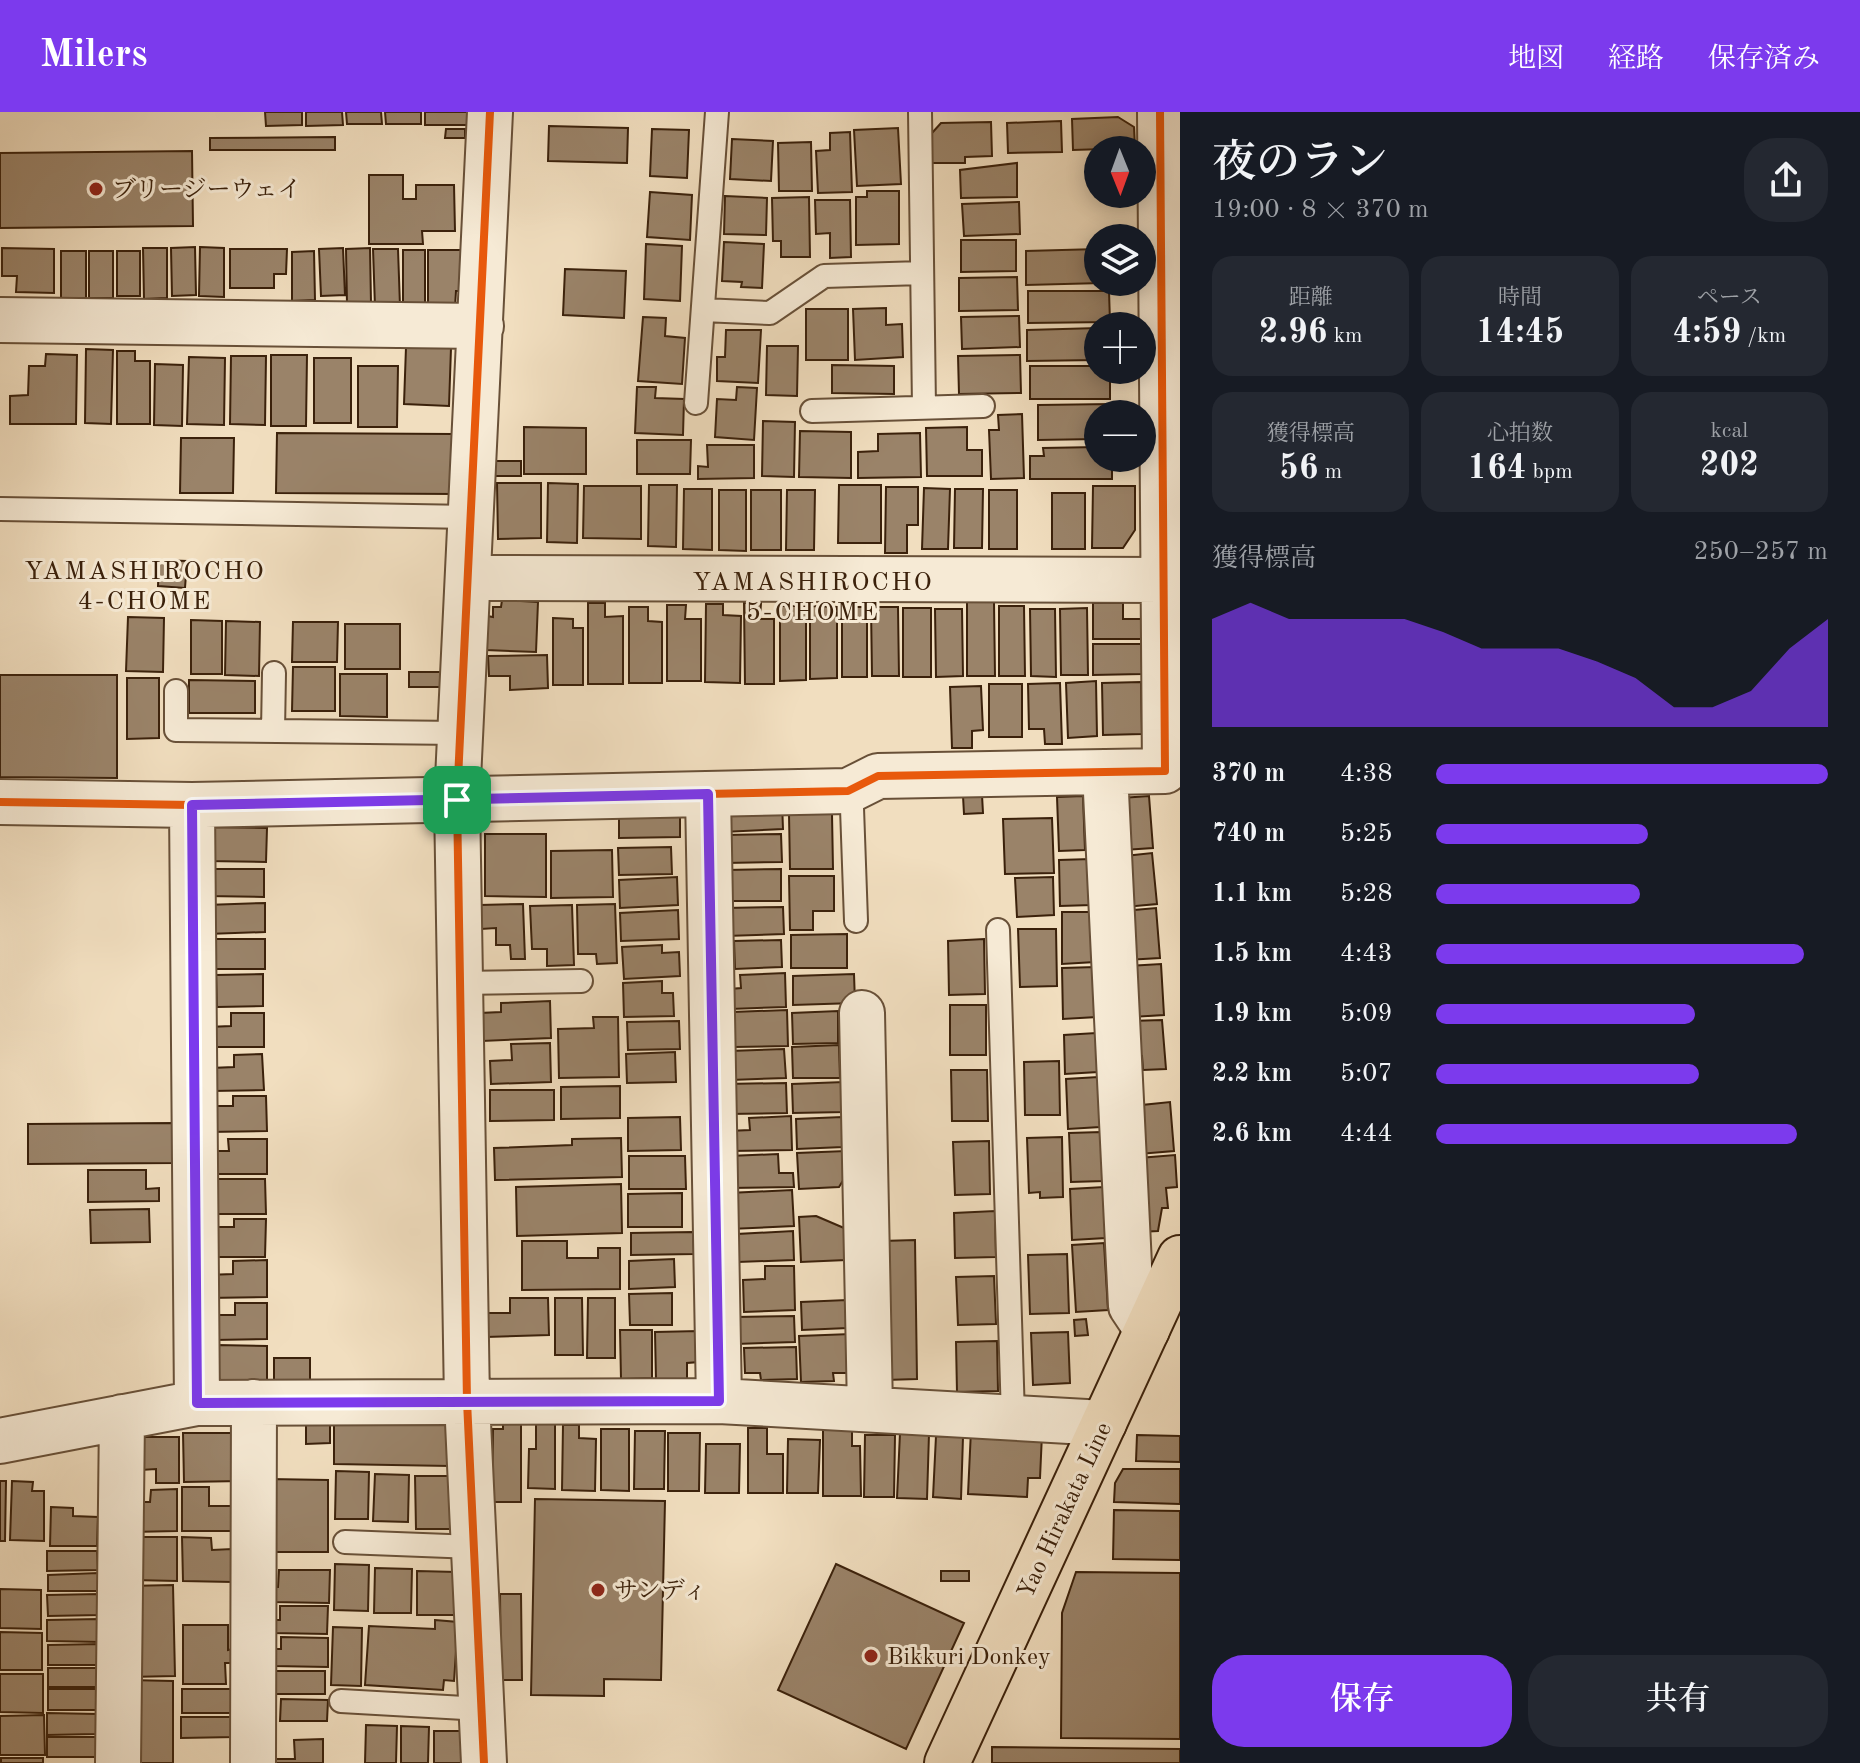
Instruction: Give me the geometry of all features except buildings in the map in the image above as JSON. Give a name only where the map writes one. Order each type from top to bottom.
[{"type":"main road","name":"Yao Hirakata Line","points":[[947,1763],[1180,1258]]},
{"type":"street","points":[[484,1763],[467,1401],[457,800],[490,112]]},
{"type":"street","points":[[0,802],[192,805],[848,791],[878,776],[1165,771],[1160,112]]},
{"type":"street","points":[[0,320],[481,326]]},
{"type":"street","points":[[468,578],[1163,580]]},
{"type":"street","points":[[1105,772],[1131,1306],[1147,1330]]},
{"type":"street","points":[[708,794],[719,1401]]},
{"type":"street","points":[[192,805],[197,1403]]},
{"type":"street","points":[[862,1013],[870,1409]]},
{"type":"street","points":[[0,1441],[197,1403],[254,1402],[719,1401],[1104,1423]]},
{"type":"street","points":[[253,1763],[254,1402]]},
{"type":"street","points":[[118,1763],[122,1417]]},
{"type":"lane","points":[[696,403],[717,112]]},
{"type":"lane","points":[[920,112],[924,407]]},
{"type":"lane","points":[[703,310],[770,313],[824,276],[922,273]]},
{"type":"lane","points":[[812,411],[983,406]]},
{"type":"lane","points":[[0,509],[471,517]]},
{"type":"lane","points":[[273,731],[274,673]]},
{"type":"lane","points":[[176,691],[176,730],[460,733]]},
{"type":"lane","points":[[848,791],[852,808],[856,921]]},
{"type":"lane","points":[[998,930],[1013,1417]]},
{"type":"lane","points":[[460,983],[581,981]]},
{"type":"lane","points":[[345,1542],[474,1547]]},
{"type":"lane","points":[[341,1701],[482,1709]]},
{"type":"cycle path","points":[[484,1763],[467,1401],[457,800],[490,112]]},
{"type":"cycle path","points":[[0,802],[192,805],[848,791],[878,776],[1165,771],[1160,112]]},
{"type":"place","name":"ブリージーウェイ","points":[[96,189]]},
{"type":"place","name":"サンディ","points":[[598,1590]]},
{"type":"place","name":"Bikkuri Donkey","points":[[871,1656]]},
{"type":"district","name":"YAMASHIROCHO 4-CHOME","points":[[145,585]]},
{"type":"district","name":"YAMASHIROCHO 5-CHOME","points":[[813,596]]},
{"type":"route","points":[[708,794],[719,1401],[197,1403],[192,805],[457,800],[708,794]]}]
